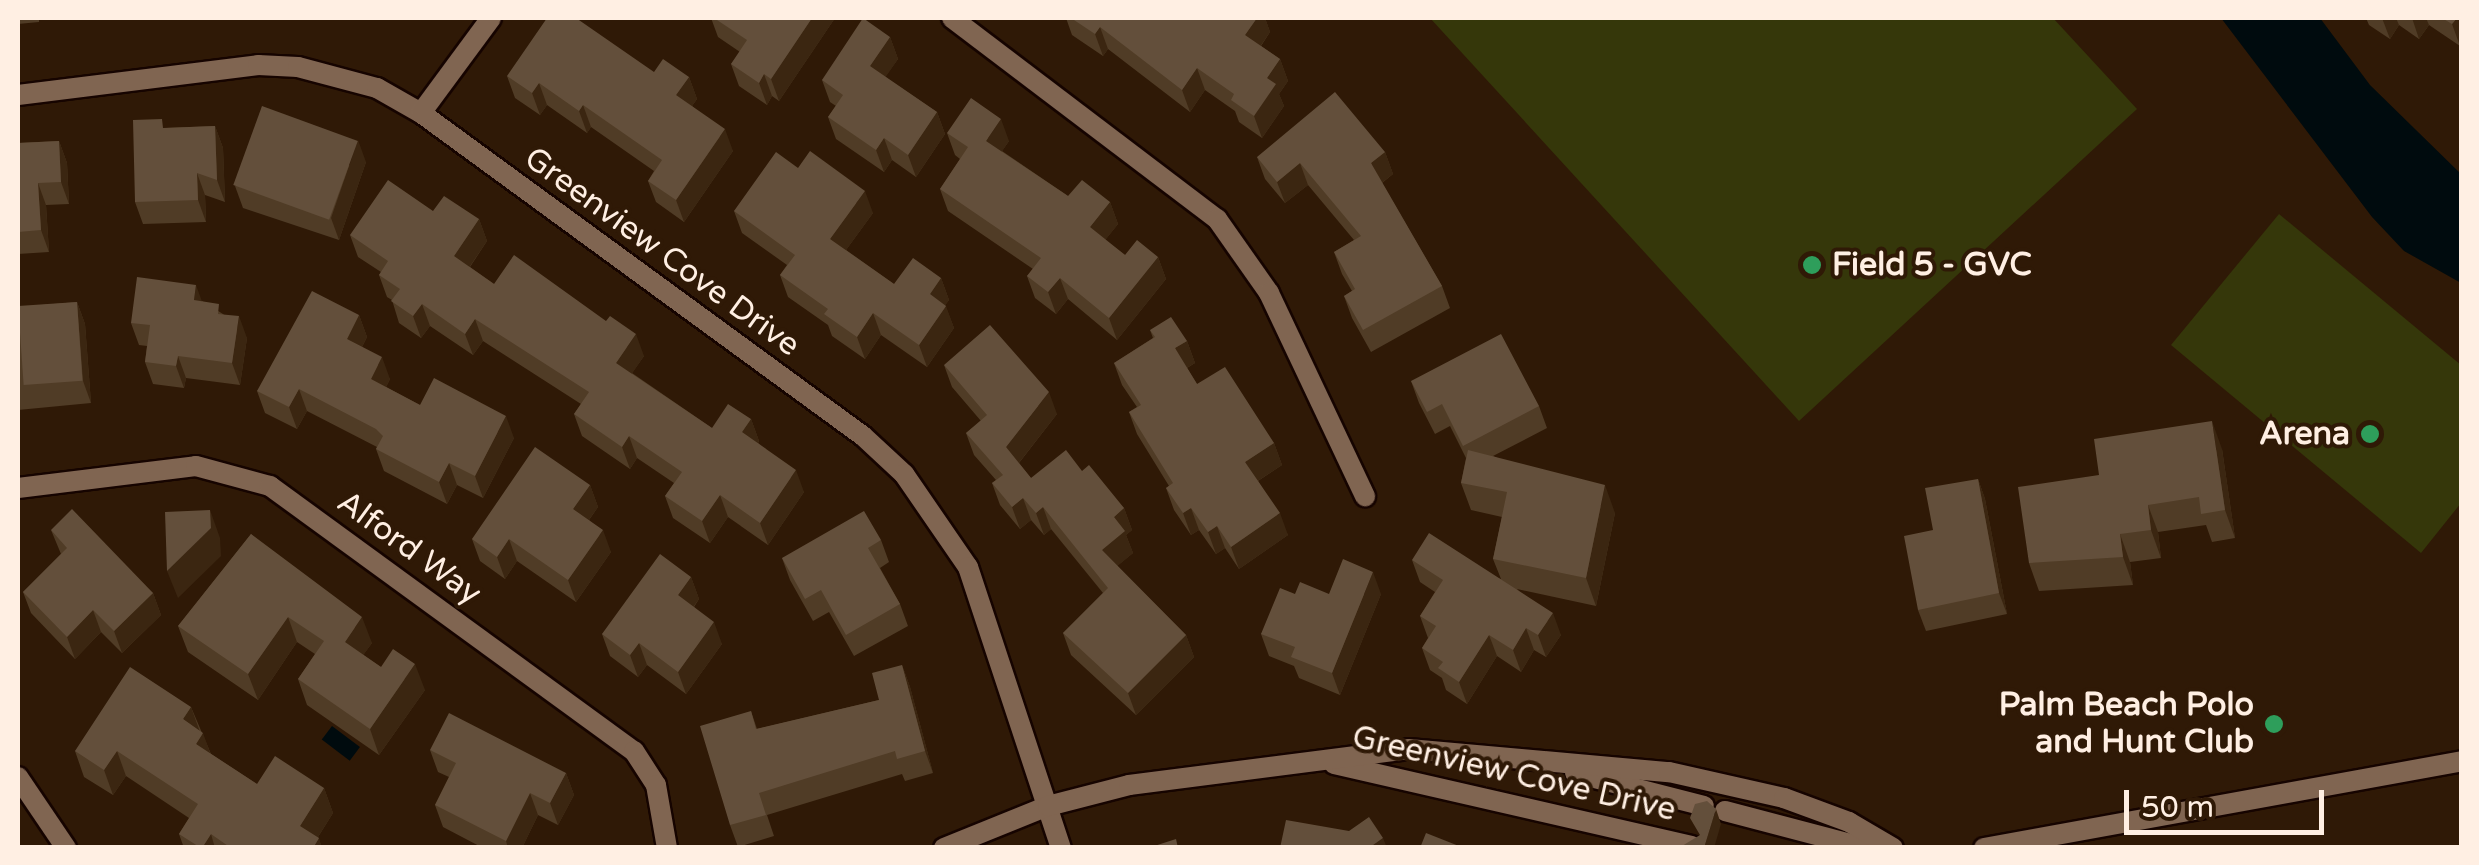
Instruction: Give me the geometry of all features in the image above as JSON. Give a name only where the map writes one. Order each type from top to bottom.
[{"type":"street","points":[[421,112],[491,18]]},
{"type":"street","points":[[952,18],[1217,219],[1269,293],[1365,496]]},
{"type":"street","name":"Greenview Cove Drive","points":[[18,95],[258,66],[298,67],[377,88],[421,112],[863,436],[904,474],[968,567],[1048,806]]},
{"type":"street","name":"Alford Way","points":[[18,488],[196,466],[270,486],[634,751],[656,785],[667,848]]},
{"type":"street","name":"Greenview Cove Drive","points":[[944,848],[1048,806],[1204,771],[1322,762],[1409,749],[1668,772],[1784,798],[1850,822],[1893,848]]},
{"type":"street","name":"Greenview Cove Drive","points":[[1515,757],[1704,806]]},
{"type":"street","points":[[1984,848],[2462,761]]},
{"type":"street","name":"Greenview Cove Drive","points":[[1322,762],[1692,846]]},
{"type":"street","points":[[18,777],[66,848]]},
{"type":"street","points":[[1048,806],[1061,848]]},
{"type":"street","name":"Greenview Cove Drive","points":[[1725,811],[1866,848]]},
{"type":"shaded area","name":"Field 5 - GVC","points":[[1430,18],[2053,18],[2137,109],[1799,421]]},
{"type":"shaded area","points":[[2221,18],[2320,18],[2370,85],[2461,174],[2461,283],[2404,251],[2372,217]]},
{"type":"shaded area","name":"Arena","points":[[2279,214],[2461,365],[2461,503],[2421,553],[2171,345]]},
{"type":"shaded area","points":[[332,726],[360,747],[350,761],[322,740]]},
{"type":"building","points":[[547,18],[576,18],[654,72],[663,59],[689,77],[676,95],[725,129],[676,200],[648,181],[662,160],[583,105],[579,111],[539,83],[532,93],[507,76]]},
{"type":"building","points":[[714,18],[812,18],[771,79],[764,74],[759,83],[731,64],[747,40]]},
{"type":"building","points":[[863,18],[890,37],[870,66],[937,112],[908,155],[884,138],[876,150],[828,117],[843,95],[822,80]]},
{"type":"building","points":[[1071,18],[1257,18],[1245,35],[1280,59],[1267,78],[1276,84],[1254,116],[1231,100],[1234,94],[1197,68],[1182,90],[1100,27],[1095,34]]},
{"type":"building","points":[[1335,92],[1385,152],[1371,163],[1442,286],[1363,330],[1344,296],[1355,289],[1334,252],[1361,236],[1300,163],[1277,182],[1257,157]]},
{"type":"building","points":[[971,98],[1001,119],[986,141],[1068,196],[1082,180],[1110,202],[1090,227],[1125,255],[1137,240],[1158,257],[1109,318],[1060,278],[1048,292],[1027,276],[1041,258],[940,189],[968,147],[947,133]]},
{"type":"building","points":[[262,106],[358,141],[329,220],[233,185]]},
{"type":"building","points":[[162,119],[163,128],[215,126],[217,180],[197,173],[198,200],[135,202],[133,120]]},
{"type":"building","points":[[59,141],[61,182],[38,183],[41,230],[18,232],[18,143]]},
{"type":"building","points":[[810,151],[865,191],[830,239],[894,284],[913,258],[941,278],[930,294],[946,306],[919,345],[873,313],[857,337],[824,314],[828,309],[780,275],[795,255],[734,211],[776,152],[798,168]]},
{"type":"building","points":[[388,180],[433,211],[444,196],[479,219],[454,256],[494,284],[514,255],[606,321],[610,316],[636,334],[616,363],[712,428],[728,404],[751,419],[742,432],[796,470],[760,523],[720,495],[702,521],[665,496],[682,472],[629,436],[622,447],[574,414],[589,392],[475,319],[465,334],[422,304],[413,316],[391,301],[400,289],[379,275],[388,261],[350,235]]},
{"type":"building","points":[[137,277],[196,285],[194,300],[219,304],[218,314],[239,316],[232,363],[178,356],[176,366],[145,362],[150,325],[131,323]]},
{"type":"building","points":[[312,291],[359,315],[347,339],[382,357],[371,379],[420,405],[434,378],[506,416],[475,476],[449,463],[439,482],[376,449],[383,436],[376,429],[299,389],[289,407],[257,391]]},
{"type":"building","points":[[77,302],[83,381],[24,385],[18,306]]},
{"type":"building","points":[[1171,317],[1187,341],[1175,348],[1197,384],[1225,367],[1274,443],[1245,462],[1280,513],[1231,547],[1217,526],[1208,532],[1191,508],[1183,513],[1166,488],[1173,483],[1129,412],[1141,405],[1114,363],[1155,337],[1150,330]]},
{"type":"building","points":[[990,325],[1049,392],[1006,447],[1031,478],[1066,450],[1082,471],[1089,465],[1124,508],[1114,517],[1125,531],[1102,550],[1186,635],[1128,693],[1063,633],[1108,588],[1043,507],[1036,513],[1023,498],[1012,507],[992,483],[1003,475],[966,433],[987,415],[944,365]]},
{"type":"building","points":[[1501,334],[1539,406],[1463,446],[1442,404],[1427,412],[1411,381]]},
{"type":"building","points":[[2212,421],[2225,510],[2201,514],[2199,497],[2148,505],[2151,530],[2120,534],[2123,557],[2029,563],[2018,487],[2099,475],[2094,439]]},
{"type":"building","points":[[535,447],[590,485],[573,509],[603,530],[568,580],[509,539],[497,557],[472,539]]},
{"type":"building","points":[[1468,450],[1605,485],[1586,578],[1493,559],[1507,492],[1461,483]]},
{"type":"building","points":[[1978,479],[1999,593],[1918,610],[1904,536],[1933,530],[1925,488]]},
{"type":"building","points":[[72,509],[153,593],[114,631],[93,610],[67,637],[23,592],[67,548],[51,530]]},
{"type":"building","points":[[210,510],[211,528],[167,571],[165,512]]},
{"type":"building","points":[[864,511],[881,540],[868,548],[900,604],[846,635],[821,590],[805,599],[782,558]]},
{"type":"building","points":[[1429,533],[1553,613],[1538,635],[1526,628],[1513,650],[1489,635],[1459,682],[1438,668],[1443,662],[1422,648],[1436,626],[1420,616],[1443,580],[1412,560]]},
{"type":"building","points":[[251,534],[362,617],[345,642],[381,667],[393,649],[415,664],[370,729],[298,679],[324,641],[288,617],[248,674],[178,626]]},
{"type":"building","points":[[660,554],[691,577],[678,595],[714,622],[678,672],[639,643],[630,655],[602,634]]},
{"type":"building","points":[[1343,559],[1373,572],[1332,673],[1291,657],[1295,647],[1261,634],[1280,588],[1295,594],[1300,582],[1329,594]]},
{"type":"building","points":[[902,665],[925,751],[897,759],[895,751],[759,793],[766,815],[730,825],[700,726],[751,711],[756,729],[879,700],[872,673]]},
{"type":"building","points":[[130,667],[191,707],[183,719],[203,733],[196,744],[257,784],[275,756],[324,788],[300,826],[319,838],[313,848],[231,848],[211,834],[201,848],[179,834],[198,804],[117,751],[104,770],[75,751]]},
{"type":"building","points":[[449,713],[566,773],[550,803],[530,793],[506,841],[435,805],[456,763],[430,750]]},
{"type":"building","points":[[1707,801],[1716,809],[1704,848],[1682,846],[1700,835],[1690,818],[1695,804]]},
{"type":"building","points":[[1369,817],[1383,838],[1369,848],[1280,848],[1286,820],[1349,831]]},
{"type":"building","points":[[1426,833],[1464,848],[1420,848]]},
{"type":"building","points":[[1176,839],[1178,848],[1148,848]]},
{"type":"place","name":"Field 5 - GVC","points":[[1812,265]]},
{"type":"place","name":"Arena","points":[[2370,434]]},
{"type":"place","name":"Palm Beach Polo and Hunt Club","points":[[2274,724]]}]
